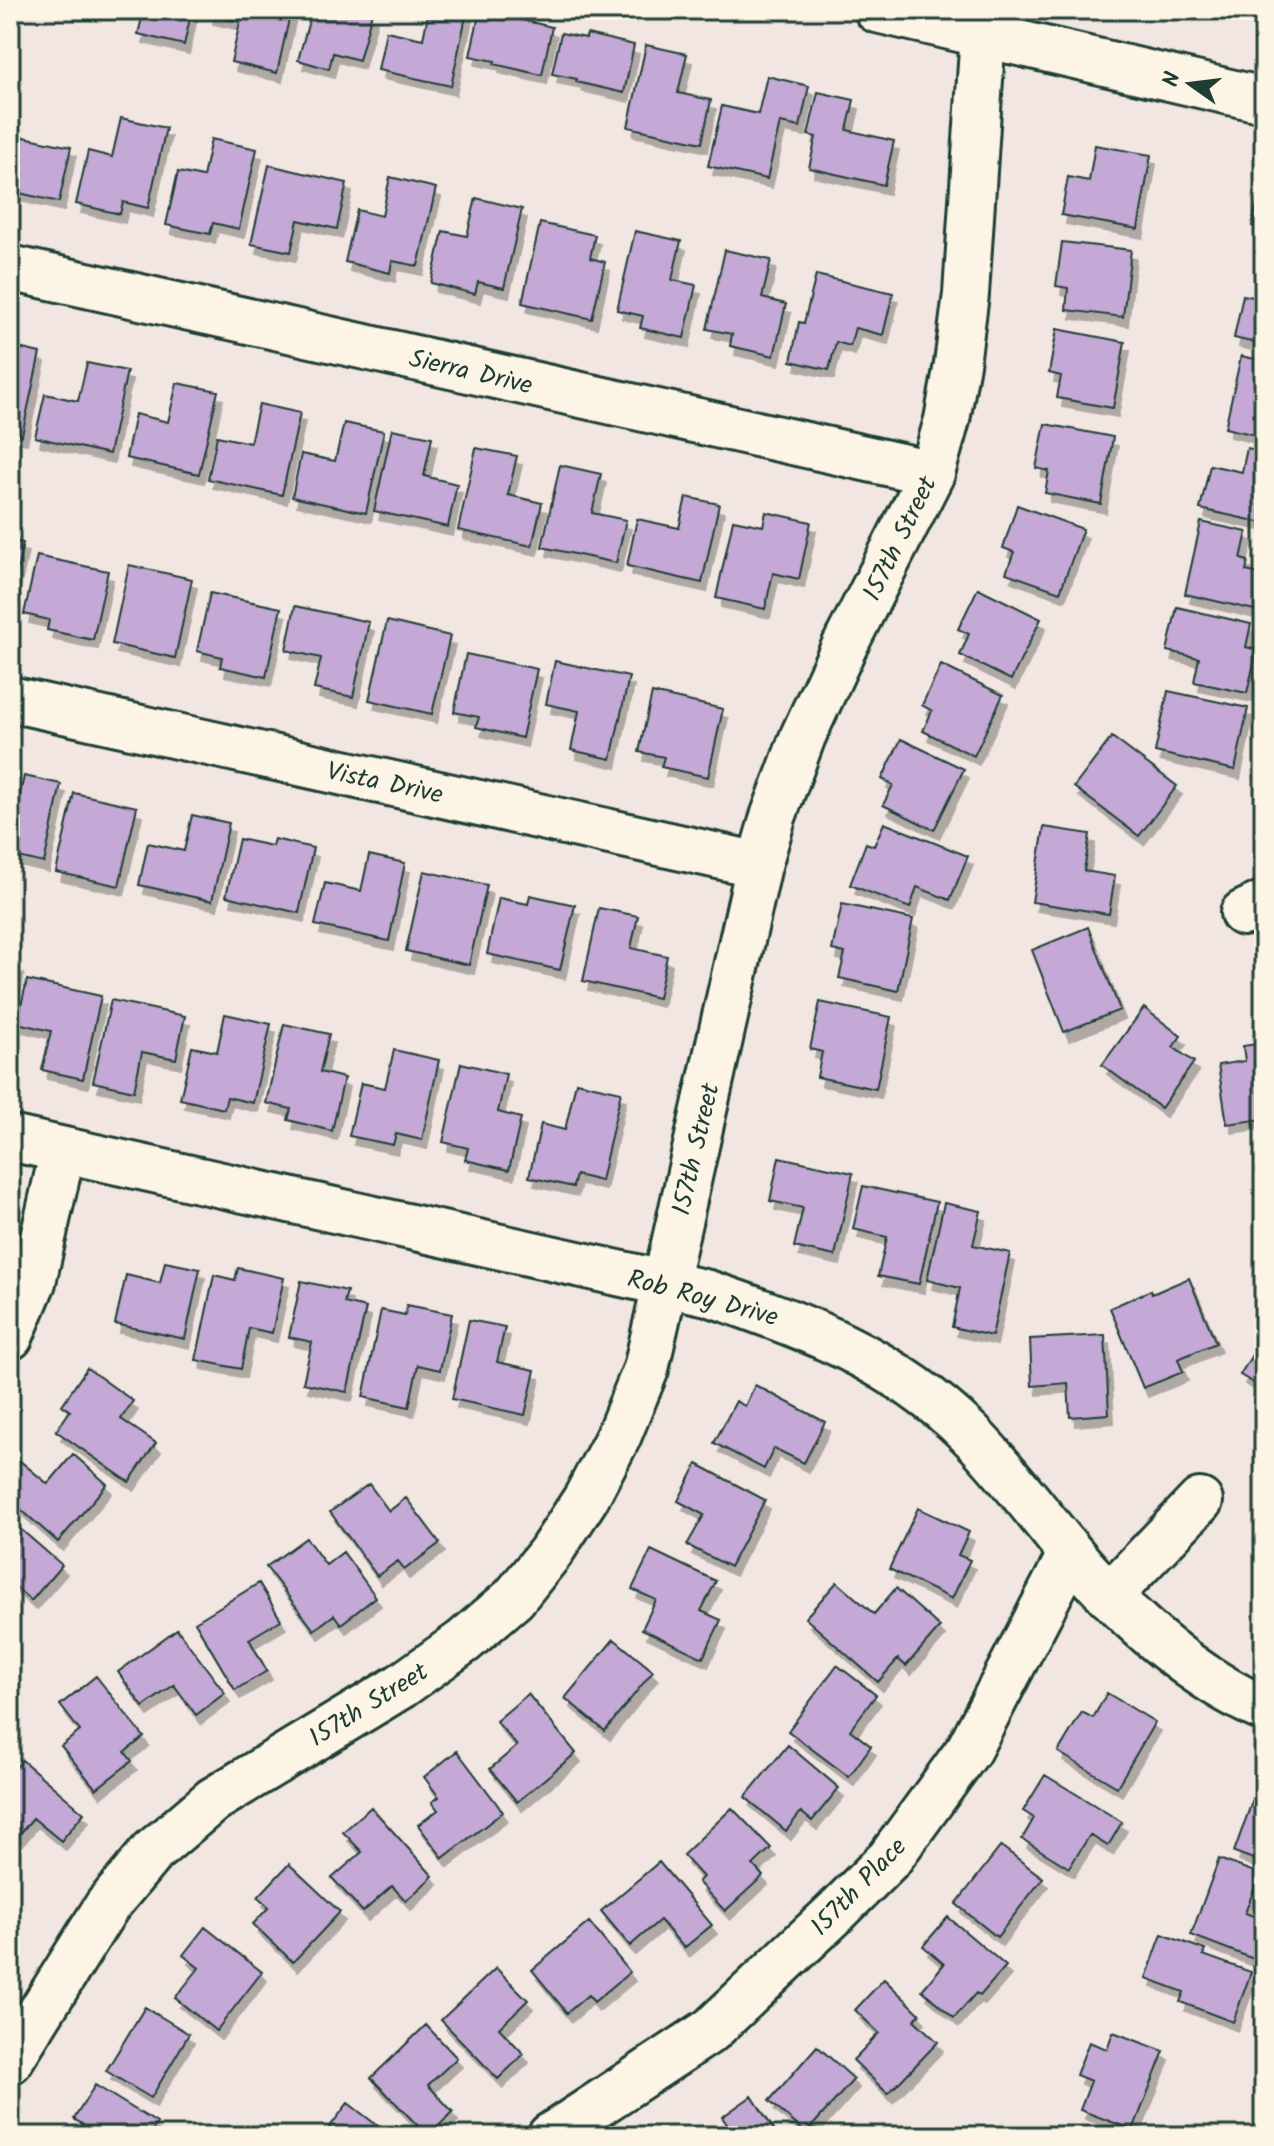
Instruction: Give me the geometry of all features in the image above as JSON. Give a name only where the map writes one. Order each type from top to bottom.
[{"type":"street","points":[[877,10],[984,22],[1264,100]]},
{"type":"street","name":"157th Street","points":[[10,2061],[107,1906],[152,1852],[213,1800],[401,1686],[464,1641],[514,1598],[550,1553],[586,1498],[618,1437],[646,1369],[759,865],[773,817],[803,736],[844,647],[932,473],[947,420],[964,308],[984,22]]},
{"type":"street","name":"Sierra Drive","points":[[10,268],[932,473]]},
{"type":"street","name":"Vista Drive","points":[[10,699],[759,865]]},
{"type":"street","name":"Rob Roy Drive","points":[[10,1138],[708,1293],[796,1324],[839,1343],[887,1369],[931,1400],[967,1431],[1003,1468],[1109,1596],[1178,1658],[1241,1699],[1264,1709]]},
{"type":"street","points":[[10,1337],[33,1282],[63,1150]]},
{"type":"street","points":[[1109,1596],[1200,1501]]},
{"type":"street","name":"157th Place","points":[[550,2136],[711,2030],[890,1858],[969,1749],[1071,1553]]},
{"type":"building","points":[[144,10],[192,10],[184,45],[138,34]]},
{"type":"building","points":[[209,10],[291,10],[277,73],[231,62],[240,22],[208,15]]},
{"type":"building","points":[[312,10],[361,10],[372,13],[359,60],[333,53],[329,69],[298,60]]},
{"type":"building","points":[[429,10],[467,12],[451,86],[378,70],[386,31],[423,39]]},
{"type":"building","points":[[479,15],[504,20],[505,16],[552,27],[542,75],[470,56]]},
{"type":"building","points":[[561,33],[586,38],[587,34],[634,45],[624,93],[552,74]]},
{"type":"building","points":[[646,45],[687,54],[678,93],[711,100],[702,143],[628,127]]},
{"type":"building","points":[[767,76],[809,86],[800,127],[780,123],[767,179],[708,166],[722,106],[758,114]]},
{"type":"building","points":[[818,92],[854,100],[847,130],[894,141],[884,185],[809,168],[816,137],[808,135]]},
{"type":"building","points":[[121,118],[166,128],[148,208],[123,202],[120,214],[76,204],[88,151],[112,157]]},
{"type":"building","points":[[10,134],[71,147],[59,202],[10,191]]},
{"type":"building","points":[[211,139],[257,149],[239,229],[213,223],[210,234],[166,225],[178,172],[203,177]]},
{"type":"building","points":[[1095,145],[1151,155],[1138,229],[1061,215],[1068,177],[1089,181]]},
{"type":"building","points":[[269,165],[347,183],[337,229],[298,220],[291,252],[251,244]]},
{"type":"building","points":[[390,177],[436,188],[418,266],[392,261],[390,273],[345,262],[357,210],[382,216]]},
{"type":"building","points":[[1264,183],[1264,229],[1252,226]]},
{"type":"building","points":[[476,198],[522,209],[504,288],[478,282],[475,294],[431,283],[443,231],[467,236]]},
{"type":"building","points":[[540,223],[595,235],[590,258],[605,262],[592,319],[522,303]]},
{"type":"building","points":[[635,231],[681,241],[672,280],[696,285],[684,338],[640,328],[643,316],[617,310]]},
{"type":"building","points":[[1062,242],[1131,250],[1123,317],[1066,310],[1068,288],[1056,286]]},
{"type":"building","points":[[725,250],[771,260],[762,298],[786,304],[774,356],[730,346],[732,334],[707,329]]},
{"type":"building","points":[[816,275],[893,293],[883,335],[855,328],[850,346],[836,342],[829,370],[791,361],[799,322],[804,323]]},
{"type":"building","points":[[1243,295],[1264,299],[1264,345],[1234,338]]},
{"type":"building","points":[[1057,329],[1125,342],[1113,408],[1057,398],[1061,376],[1049,373]]},
{"type":"building","points":[[10,346],[40,353],[22,435],[10,433]]},
{"type":"building","points":[[1241,356],[1264,361],[1264,437],[1225,428]]},
{"type":"building","points":[[87,363],[127,371],[109,454],[35,437],[45,394],[78,401]]},
{"type":"building","points":[[177,383],[218,391],[199,474],[126,458],[135,414],[168,422]]},
{"type":"building","points":[[259,404],[300,413],[282,495],[208,479],[217,436],[250,443]]},
{"type":"building","points":[[344,423],[384,431],[366,513],[292,497],[301,454],[335,461]]},
{"type":"building","points":[[1045,424],[1113,437],[1101,504],[1045,493],[1049,471],[1036,468]]},
{"type":"building","points":[[392,429],[432,437],[424,476],[457,484],[448,527],[374,511]]},
{"type":"building","points":[[476,448],[517,456],[508,495],[542,503],[532,546],[458,530]]},
{"type":"building","points":[[1247,448],[1264,452],[1264,523],[1200,509],[1210,465],[1242,472]]},
{"type":"building","points":[[560,465],[601,474],[592,513],[626,520],[616,563],[542,547]]},
{"type":"building","points":[[686,497],[719,504],[702,583],[627,566],[637,519],[679,528]]},
{"type":"building","points":[[1017,505],[1083,529],[1060,592],[1006,573],[1014,552],[1003,548]]},
{"type":"building","points":[[766,512],[811,522],[799,579],[773,573],[765,609],[716,598],[733,520],[763,526]]},
{"type":"building","points":[[1201,522],[1247,532],[1241,559],[1248,561],[1246,571],[1264,575],[1263,612],[1185,594]]},
{"type":"building","points":[[10,540],[23,543],[10,603]]},
{"type":"building","points":[[37,556],[108,571],[93,640],[47,630],[49,620],[24,614]]},
{"type":"building","points":[[129,565],[192,579],[175,658],[112,644]]},
{"type":"building","points":[[978,588],[1041,619],[1011,680],[960,655],[969,634],[958,629]]},
{"type":"building","points":[[210,593],[281,608],[266,677],[220,667],[222,657],[197,651]]},
{"type":"building","points":[[295,606],[369,622],[353,697],[314,689],[321,658],[286,650]]},
{"type":"building","points":[[1177,607],[1251,624],[1246,647],[1257,650],[1247,693],[1194,682],[1199,658],[1167,651]]},
{"type":"building","points":[[387,621],[450,636],[432,714],[369,700]]},
{"type":"building","points":[[466,654],[537,669],[522,738],[476,727],[479,717],[454,712]]},
{"type":"building","points":[[555,661],[629,677],[611,759],[571,750],[579,711],[546,704]]},
{"type":"building","points":[[941,665],[1003,695],[974,756],[923,731],[932,711],[922,705]]},
{"type":"building","points":[[1168,691],[1248,708],[1235,770],[1155,752]]},
{"type":"building","points":[[652,693],[723,709],[708,777],[661,767],[664,757],[639,752]]},
{"type":"building","points":[[1112,737],[1177,786],[1139,836],[1074,787]]},
{"type":"building","points":[[901,739],[964,769],[934,830],[883,805],[893,785],[882,779]]},
{"type":"building","points":[[24,776],[61,784],[44,863],[10,855],[10,811],[16,812]]},
{"type":"building","points":[[74,793],[137,807],[119,886],[56,872]]},
{"type":"building","points":[[192,815],[229,823],[212,901],[139,885],[148,843],[184,851]]},
{"type":"building","points":[[884,823],[968,856],[950,900],[917,887],[910,908],[850,885],[866,843],[874,846]]},
{"type":"building","points":[[1044,827],[1090,834],[1084,871],[1115,876],[1109,914],[1032,902]]},
{"type":"building","points":[[239,839],[272,846],[274,839],[313,848],[299,913],[226,896]]},
{"type":"building","points":[[369,855],[405,863],[389,941],[315,925],[325,883],[361,891]]},
{"type":"building","points":[[424,871],[487,885],[469,965],[406,951]]},
{"type":"building","points":[[530,895],[575,905],[560,970],[487,954],[499,898],[528,904]]},
{"type":"building","points":[[842,904],[913,919],[898,991],[839,978],[845,953],[832,950]]},
{"type":"building","points":[[599,908],[638,916],[631,948],[667,956],[658,998],[583,981]]},
{"type":"building","points":[[1088,927],[1120,1010],[1064,1032],[1032,950]]},
{"type":"building","points":[[10,963],[19,965],[10,1007]]},
{"type":"building","points":[[27,980],[101,996],[83,1079],[42,1070],[51,1031],[17,1023]]},
{"type":"building","points":[[111,1000],[185,1016],[176,1059],[142,1052],[134,1091],[93,1082]]},
{"type":"building","points":[[820,1002],[891,1017],[876,1089],[817,1077],[822,1052],[810,1049]]},
{"type":"building","points":[[1144,1008],[1181,1036],[1173,1047],[1194,1062],[1161,1108],[1102,1065]]},
{"type":"building","points":[[225,1014],[271,1024],[253,1103],[227,1097],[224,1109],[180,1099],[192,1047],[217,1052]]},
{"type":"building","points":[[284,1024],[329,1034],[320,1072],[344,1078],[332,1131],[288,1120],[291,1109],[266,1103]]},
{"type":"building","points":[[1264,1043],[1264,1119],[1227,1124],[1218,1065],[1245,1061],[1243,1046]]},
{"type":"building","points":[[394,1050],[439,1060],[422,1140],[396,1134],[393,1145],[349,1136],[361,1083],[385,1088]]},
{"type":"building","points":[[461,1063],[506,1074],[498,1112],[521,1118],[509,1170],[465,1160],[468,1148],[443,1142]]},
{"type":"building","points":[[576,1082],[621,1092],[601,1181],[576,1175],[573,1187],[529,1177],[541,1124],[565,1130]]},
{"type":"building","points":[[779,1157],[853,1173],[835,1256],[794,1247],[803,1208],[770,1201]]},
{"type":"building","points":[[863,1186],[937,1202],[919,1284],[878,1276],[887,1237],[853,1229]]},
{"type":"building","points":[[944,1203],[981,1211],[973,1245],[1010,1253],[992,1336],[952,1327],[960,1288],[927,1280]]},
{"type":"building","points":[[165,1262],[200,1269],[185,1339],[115,1324],[126,1275],[160,1283]]},
{"type":"building","points":[[238,1268],[284,1278],[272,1333],[249,1328],[241,1369],[196,1360],[214,1275],[235,1280]]},
{"type":"building","points":[[1189,1278],[1216,1343],[1178,1359],[1183,1372],[1143,1388],[1110,1308]]},
{"type":"building","points":[[301,1281],[347,1291],[344,1303],[366,1308],[347,1392],[303,1383],[312,1342],[289,1337]]},
{"type":"building","points":[[407,1305],[452,1314],[440,1370],[418,1365],[409,1407],[363,1397],[381,1310],[405,1315]]},
{"type":"building","points":[[469,1320],[505,1327],[497,1362],[535,1370],[525,1415],[452,1399]]},
{"type":"building","points":[[1105,1335],[1109,1414],[1070,1417],[1068,1383],[1032,1386],[1030,1339]]},
{"type":"building","points":[[1264,1335],[1264,1389],[1240,1375]]},
{"type":"building","points":[[87,1368],[133,1401],[121,1419],[156,1443],[129,1482],[56,1431],[70,1411],[62,1405]]},
{"type":"building","points":[[755,1385],[825,1422],[804,1463],[774,1448],[764,1469],[714,1443],[736,1401],[745,1406]]},
{"type":"building","points":[[73,1454],[107,1484],[58,1542],[10,1500],[10,1473],[20,1461],[48,1484]]},
{"type":"building","points":[[697,1464],[765,1500],[730,1567],[687,1545],[704,1515],[678,1501]]},
{"type":"building","points":[[369,1484],[389,1511],[406,1498],[440,1543],[404,1570],[398,1561],[377,1576],[330,1512]]},
{"type":"building","points":[[918,1508],[969,1532],[958,1555],[970,1560],[952,1599],[889,1569]]},
{"type":"building","points":[[10,1520],[62,1565],[31,1601],[10,1582]]},
{"type":"building","points":[[306,1538],[326,1565],[343,1552],[376,1597],[341,1624],[334,1615],[314,1630],[266,1567]]},
{"type":"building","points":[[651,1550],[716,1581],[701,1611],[721,1620],[703,1658],[642,1629],[656,1600],[632,1589]]},
{"type":"building","points":[[837,1582],[874,1614],[896,1588],[940,1627],[906,1666],[898,1659],[878,1682],[805,1618]]},
{"type":"building","points":[[259,1583],[281,1620],[249,1639],[267,1671],[235,1690],[195,1622]]},
{"type":"building","points":[[177,1629],[225,1693],[196,1715],[174,1685],[143,1707],[118,1672]]},
{"type":"building","points":[[614,1639],[653,1671],[605,1731],[565,1698]]},
{"type":"building","points":[[837,1665],[876,1695],[850,1730],[871,1746],[849,1777],[788,1731]]},
{"type":"building","points":[[96,1676],[144,1737],[125,1752],[132,1761],[96,1789],[61,1746],[80,1731],[60,1705]]},
{"type":"building","points":[[1107,1693],[1155,1722],[1117,1787],[1058,1752],[1082,1712],[1093,1718]]},
{"type":"building","points":[[528,1694],[576,1753],[517,1802],[490,1769],[517,1746],[496,1721]]},
{"type":"building","points":[[788,1745],[839,1788],[812,1821],[801,1812],[786,1831],[745,1797]]},
{"type":"building","points":[[457,1751],[503,1812],[443,1858],[418,1825],[438,1810],[432,1802],[439,1797],[424,1777]]},
{"type":"building","points":[[22,1760],[84,1813],[61,1841],[33,1818],[10,1846],[10,1775]]},
{"type":"building","points":[[1045,1775],[1122,1822],[1108,1846],[1090,1835],[1069,1868],[1022,1839],[1034,1818],[1023,1811]]},
{"type":"building","points":[[1259,1782],[1264,1784],[1264,1863],[1234,1852]]},
{"type":"building","points":[[371,1807],[433,1876],[406,1901],[392,1886],[363,1912],[332,1878],[362,1852],[343,1832]]},
{"type":"building","points":[[732,1808],[771,1848],[753,1865],[763,1876],[725,1911],[698,1882],[703,1877],[683,1855]]},
{"type":"building","points":[[1001,1846],[1043,1878],[997,1937],[956,1904]]},
{"type":"building","points":[[1219,1859],[1260,1874],[1245,1913],[1264,1920],[1264,1963],[1191,1935]]},
{"type":"building","points":[[659,1862],[712,1925],[684,1948],[660,1920],[630,1946],[601,1911]]},
{"type":"building","points":[[289,1864],[340,1912],[293,1962],[253,1924],[269,1907],[258,1897]]},
{"type":"building","points":[[948,1917],[1006,1966],[980,1996],[976,1993],[954,2018],[922,1990],[944,1964],[923,1946]]},
{"type":"building","points":[[589,1922],[630,1972],[594,2002],[588,1995],[567,2013],[532,1970]]},
{"type":"building","points":[[205,1927],[262,1972],[216,2031],[175,1998],[199,1968],[183,1955]]},
{"type":"building","points":[[1162,1934],[1205,1950],[1203,1955],[1251,1972],[1233,2022],[1180,2002],[1184,1992],[1146,1978]]},
{"type":"building","points":[[496,1968],[528,2000],[499,2028],[524,2054],[498,2079],[441,2020]]},
{"type":"building","points":[[884,1979],[920,2014],[914,2020],[938,2042],[888,2094],[853,2060],[879,2033],[855,2010]]},
{"type":"building","points":[[145,2007],[189,2034],[151,2098],[106,2071]]},
{"type":"building","points":[[426,2025],[457,2058],[428,2085],[453,2112],[428,2136],[371,2078]]},
{"type":"building","points":[[1113,2032],[1164,2051],[1133,2130],[1080,2110],[1091,2081],[1076,2075],[1089,2042],[1107,2049]]},
{"type":"building","points":[[817,2046],[854,2079],[806,2133],[769,2101]]},
{"type":"building","points":[[95,2085],[157,2123],[149,2136],[98,2136],[74,2119]]},
{"type":"building","points":[[752,2096],[778,2136],[735,2136],[722,2117]]},
{"type":"building","points":[[348,2103],[391,2136],[323,2136]]}]
